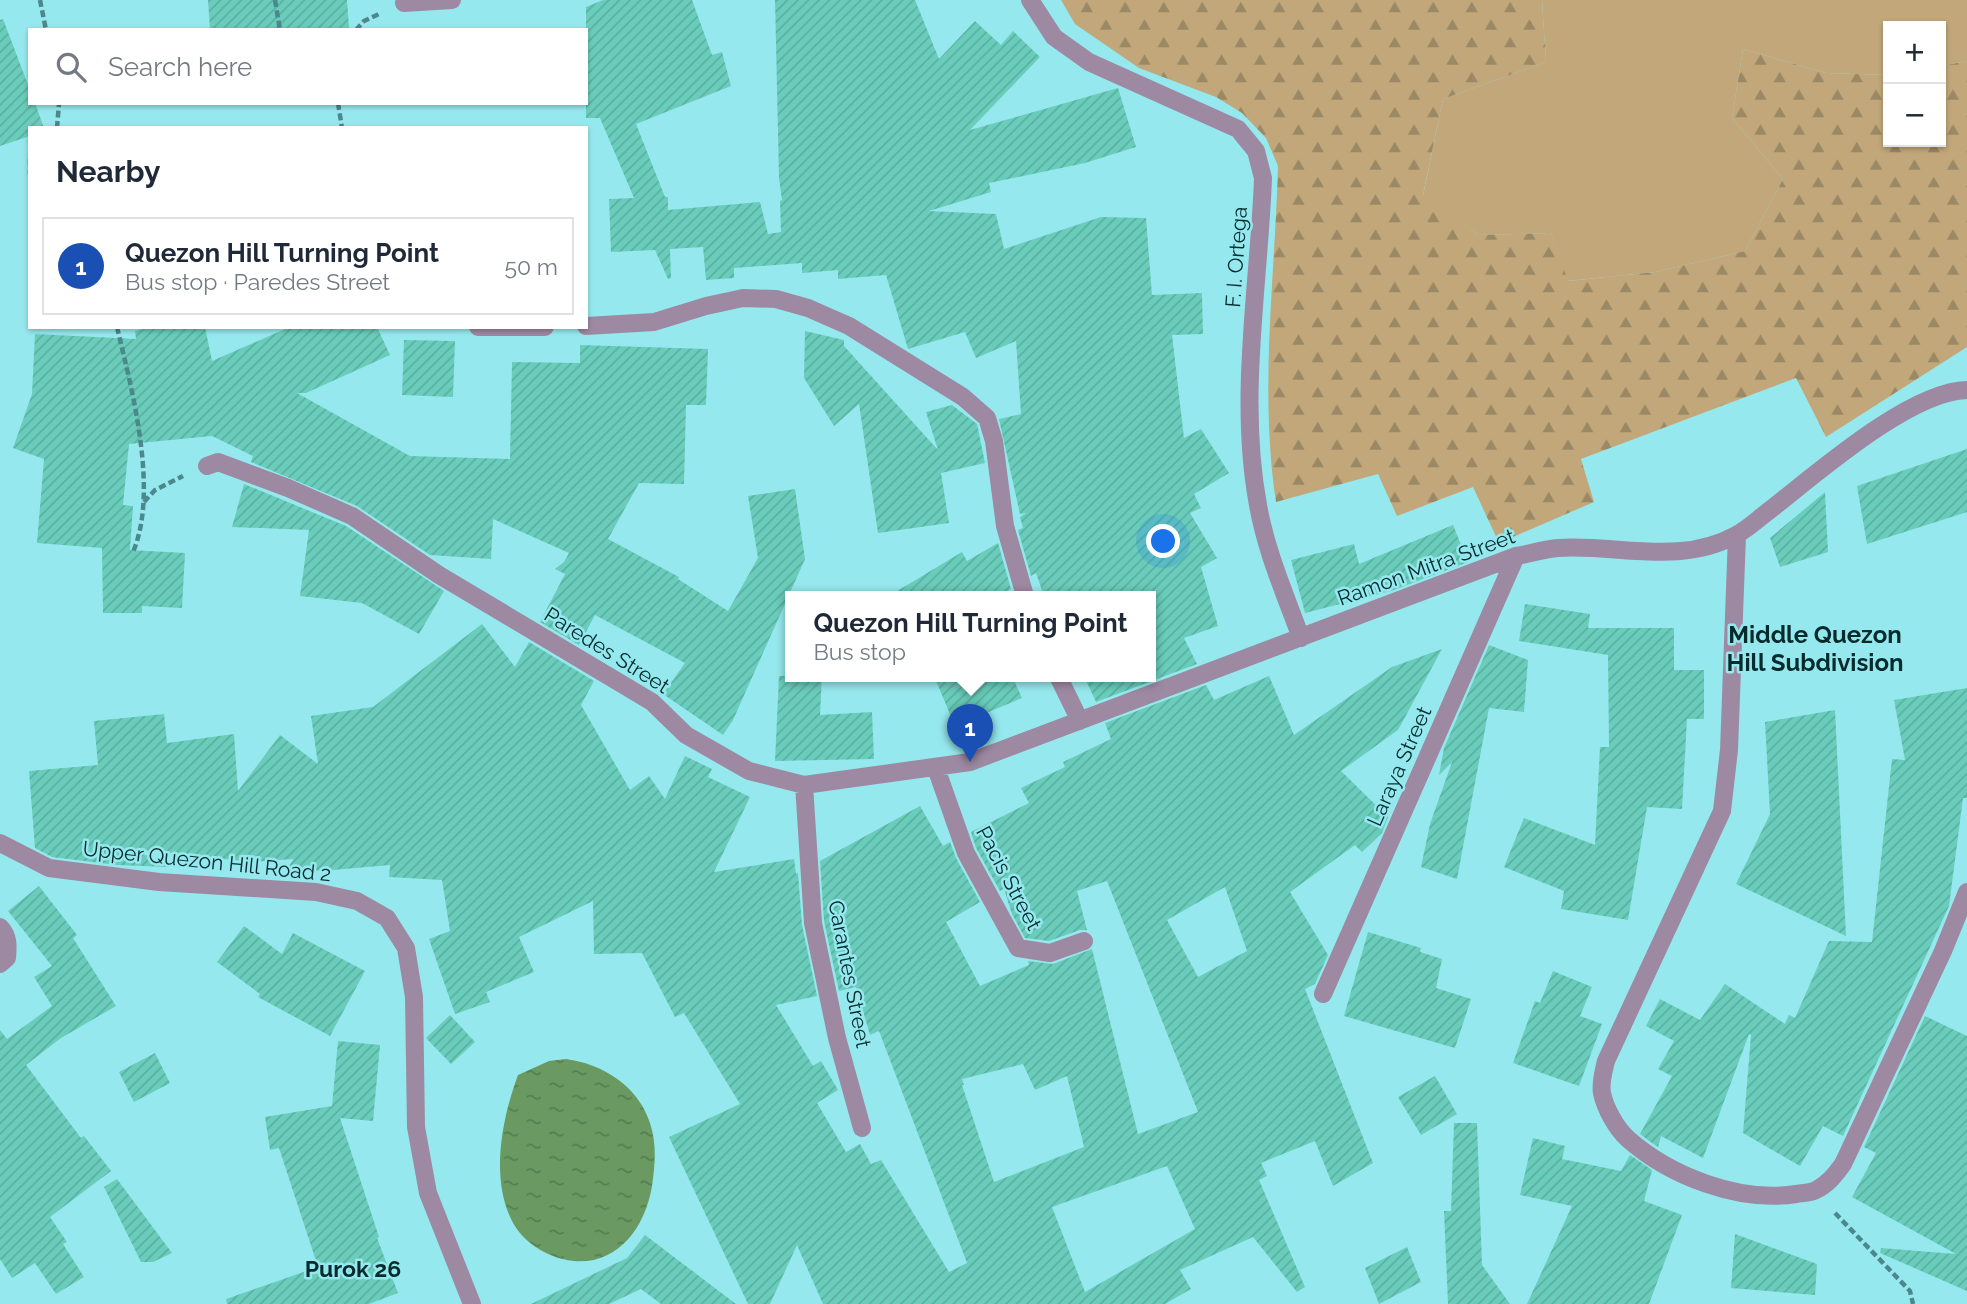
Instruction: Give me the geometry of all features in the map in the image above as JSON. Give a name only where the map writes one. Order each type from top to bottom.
[{"type":"street","points":[[404,4],[452,0]]},
{"type":"street","name":"F. I. Ortega","points":[[1030,0],[1054,37],[1089,62],[1238,129],[1256,151],[1263,178],[1251,357],[1251,456],[1267,548],[1301,638]]},
{"type":"street","points":[[588,326],[654,322],[743,298],[776,299],[849,326],[963,397],[987,418],[994,441],[1006,526],[1024,591]]},
{"type":"street","name":"Ramon Mitra Street","points":[[1080,721],[1517,556],[1557,548],[1668,552],[1704,549],[1737,535],[1876,428],[1917,405],[1954,390],[1967,390]]},
{"type":"street","name":"Paredes Street","points":[[207,466],[218,462],[352,516],[439,575],[652,702],[686,735],[749,771],[804,785],[936,768],[970,762],[1080,721]]},
{"type":"street","points":[[1737,535],[1729,750],[1722,811],[1606,1061],[1601,1090],[1609,1113],[1626,1137],[1650,1155],[1723,1190],[1751,1195],[1784,1196],[1815,1192],[1833,1178],[1843,1164],[1943,951],[1967,892]]},
{"type":"street","name":"Laraya Street","points":[[1323,994],[1517,556]]},
{"type":"street","points":[[1061,682],[1080,721]]},
{"type":"street","name":"Pacis Street","points":[[936,768],[966,853],[1018,948],[1049,953],[1084,941]]},
{"type":"street","name":"Carantes Street","points":[[804,785],[813,923],[837,1038],[862,1128]]},
{"type":"street","name":"Upper Quezon Hill Road 2","points":[[0,843],[49,868],[159,882],[316,892],[357,901],[387,918],[406,948],[414,997],[415,1127],[428,1193],[471,1304]]},
{"type":"street","points":[[0,927],[8,944],[7,958],[0,964]]},
{"type":"path","points":[[40,0],[46,28]]},
{"type":"path","points":[[275,0],[280,28]]},
{"type":"path","points":[[358,28],[364,21]]},
{"type":"path","points":[[57,126],[59,105]]},
{"type":"path","points":[[338,105],[342,126]]},
{"type":"path","points":[[117,329],[142,452],[143,502],[140,535],[133,552]]},
{"type":"path","points":[[143,502],[155,490],[170,481]]},
{"type":"path","points":[[1815,1192],[1910,1291],[1913,1304]]},
{"type":"green space","points":[[1061,0],[1542,0],[1546,62],[1443,99],[1423,195],[1479,235],[1551,233],[1568,281],[1655,272],[1745,251],[1783,179],[1732,118],[1743,49],[1826,73],[1883,75],[1883,147],[1946,147],[1946,65],[1967,61],[1967,347],[1826,437],[1796,378],[1581,459],[1594,502],[1499,543],[1473,487],[1397,516],[1378,474],[1276,502],[1271,460],[1268,376],[1278,166],[1266,138],[1242,113],[1216,97],[1139,68],[1075,24]]},
{"type":"green space","points":[[1542,0],[1967,0],[1967,61],[1946,65],[1946,21],[1883,21],[1883,75],[1826,73],[1743,49],[1732,118],[1783,179],[1745,251],[1655,272],[1567,281],[1551,233],[1479,235],[1423,196],[1443,99],[1546,62]]},
{"type":"water","points":[[566,1059],[606,1072],[628,1088],[637,1098],[650,1123],[654,1147],[652,1186],[639,1223],[629,1238],[616,1250],[601,1258],[584,1261],[566,1260],[546,1253],[526,1240],[512,1221],[501,1186],[503,1129],[518,1075],[549,1061]]},
{"type":"building","points":[[208,0],[347,0],[349,28],[210,28]]},
{"type":"building","points":[[603,0],[692,0],[712,55],[722,52],[731,86],[636,124],[665,197],[668,197],[668,210],[760,202],[768,234],[781,232],[782,200],[779,178],[775,0],[915,0],[939,59],[975,21],[1001,45],[1013,31],[1040,57],[970,130],[1118,88],[1136,147],[1085,163],[989,183],[991,192],[929,211],[996,214],[1004,249],[1101,217],[1146,218],[1152,295],[1202,293],[1203,334],[1172,335],[1184,438],[1201,429],[1229,473],[1194,494],[1201,508],[1190,513],[1217,558],[1201,567],[1218,626],[1184,638],[1197,664],[1156,679],[1156,591],[1042,591],[1036,573],[1031,576],[1018,530],[1023,528],[1020,517],[1026,513],[1020,514],[999,419],[1021,414],[1016,341],[976,358],[965,332],[908,349],[886,275],[838,279],[838,270],[802,273],[802,263],[734,268],[734,278],[706,280],[703,247],[670,249],[671,278],[668,279],[655,250],[611,252],[609,199],[634,198],[600,118],[586,118],[586,7]]},
{"type":"building","points":[[3,19],[28,85],[28,105],[36,105],[43,126],[28,126],[28,137],[0,146],[0,20]]},
{"type":"building","points":[[205,329],[212,361],[285,329],[378,329],[390,355],[306,393],[297,393],[410,456],[510,459],[512,362],[580,363],[580,345],[708,349],[706,405],[686,405],[684,484],[639,483],[608,539],[679,577],[678,579],[728,611],[758,558],[748,496],[795,489],[805,559],[791,591],[785,591],[785,604],[733,720],[723,735],[663,694],[685,663],[595,615],[579,645],[540,622],[565,574],[555,569],[564,562],[569,553],[493,519],[491,559],[430,555],[357,506],[251,462],[253,456],[212,436],[129,444],[123,505],[133,506],[130,550],[185,553],[182,608],[142,606],[142,613],[103,613],[102,548],[37,543],[44,459],[13,448],[32,394],[35,334],[136,339],[135,331]]},
{"type":"building","points":[[805,331],[844,340],[844,346],[938,450],[926,412],[952,405],[977,424],[985,463],[941,473],[949,523],[878,533],[859,404],[834,426],[804,378]]},
{"type":"building","points":[[404,340],[455,341],[453,397],[402,395]]},
{"type":"building","points":[[1967,449],[1967,512],[1867,544],[1857,486]]},
{"type":"building","points":[[244,484],[346,526],[444,591],[419,634],[362,603],[300,596],[309,530],[232,527]]},
{"type":"building","points":[[1825,492],[1828,552],[1780,567],[1770,538]]},
{"type":"building","points":[[1453,525],[1468,562],[1391,591],[1305,613],[1291,560],[1354,544],[1359,564]]},
{"type":"building","points":[[998,543],[1011,589],[897,591],[962,552],[967,561]]},
{"type":"building","points":[[1525,604],[1590,614],[1588,628],[1674,628],[1674,670],[1704,670],[1704,719],[1687,719],[1682,809],[1647,807],[1628,920],[1561,909],[1564,891],[1504,867],[1524,818],[1595,845],[1600,747],[1609,747],[1608,655],[1519,641]]},
{"type":"building","points":[[482,624],[515,667],[529,642],[594,681],[581,705],[630,790],[649,776],[665,799],[685,756],[712,769],[708,777],[750,797],[714,872],[794,859],[796,874],[798,873],[802,925],[817,996],[776,1005],[813,1066],[821,1061],[838,1090],[817,1103],[846,1152],[860,1144],[871,1164],[881,1160],[949,1272],[967,1263],[879,1031],[870,1035],[856,987],[839,991],[824,921],[820,861],[920,806],[943,846],[950,842],[980,902],[946,922],[980,986],[1029,965],[1028,961],[1053,964],[1092,949],[1138,1134],[1198,1112],[1107,881],[1077,891],[1087,930],[1049,941],[1025,938],[1012,914],[1004,889],[1000,891],[976,848],[971,832],[1029,803],[1021,788],[1065,767],[1063,762],[1111,739],[1105,723],[1206,685],[1214,700],[1269,676],[1294,735],[1392,667],[1442,649],[1398,730],[1341,771],[1388,817],[1382,833],[1362,852],[1355,845],[1290,892],[1328,955],[1315,984],[1305,989],[1373,1163],[1333,1186],[1315,1141],[1261,1163],[1267,1176],[1259,1180],[1305,1287],[1297,1292],[1253,1237],[1180,1270],[1191,1289],[1165,1304],[823,1304],[797,1245],[770,1304],[748,1304],[669,1137],[740,1104],[684,1013],[675,1017],[642,953],[594,954],[593,901],[519,937],[534,972],[486,992],[490,1002],[455,1014],[429,939],[450,931],[442,880],[389,877],[390,865],[321,871],[288,867],[294,859],[251,862],[134,849],[169,867],[117,865],[52,857],[35,848],[29,771],[98,765],[94,721],[164,714],[167,743],[234,734],[238,791],[280,735],[318,764],[311,716],[373,707]],"holes":[[[1225,887],[1247,951],[1198,977],[1167,920]],[[1023,1064],[1035,1090],[1067,1076],[1084,1147],[994,1182],[962,1079]],[[1167,1166],[1195,1229],[1085,1292],[1052,1207]]]},
{"type":"building","points":[[1489,645],[1528,660],[1524,712],[1489,708],[1457,879],[1421,867],[1430,824],[1452,762],[1439,775],[1444,748]]},
{"type":"building","points":[[779,676],[785,676],[785,682],[822,682],[820,715],[872,712],[874,759],[775,761]]},
{"type":"building","points":[[937,682],[1015,682],[1022,698],[955,726]]},
{"type":"building","points":[[1087,682],[1149,682],[1096,702]]},
{"type":"building","points":[[1967,688],[1967,798],[1963,798],[1949,906],[1843,1136],[1823,1126],[1800,1166],[1743,1133],[1749,1034],[1703,1158],[1661,1136],[1658,1147],[1652,1143],[1640,1134],[1672,1076],[1658,1069],[1674,1041],[1646,1026],[1660,999],[1700,1020],[1725,984],[1785,1024],[1789,1015],[1795,1018],[1829,941],[1872,942],[1892,759],[1905,760],[1894,700]]},
{"type":"building","points":[[1835,710],[1846,936],[1736,884],[1770,814],[1765,722]]},
{"type":"building","points":[[39,886],[77,935],[73,938],[116,1006],[61,1038],[26,1065],[81,1138],[84,1136],[111,1171],[50,1217],[67,1242],[63,1244],[84,1277],[56,1294],[35,1263],[12,1278],[0,1259],[0,1030],[7,1039],[52,1006],[34,977],[52,966],[8,911]]},
{"type":"building","points":[[244,926],[282,954],[293,933],[365,971],[330,1036],[258,997],[260,994],[217,962]]},
{"type":"building","points":[[1368,932],[1421,948],[1420,952],[1442,959],[1436,988],[1471,999],[1455,1048],[1344,1016]]},
{"type":"building","points":[[1553,971],[1592,987],[1580,1016],[1602,1024],[1579,1086],[1513,1063],[1535,1001],[1540,1003]]},
{"type":"building","points":[[450,1015],[475,1042],[451,1064],[426,1038]]},
{"type":"building","points":[[1925,1016],[1967,1036],[1967,1291],[1880,1253],[1881,1248],[1956,1254],[1852,1197],[1876,1153],[1864,1147]]},
{"type":"building","points":[[338,1041],[380,1045],[373,1121],[340,1118],[379,1237],[377,1238],[398,1293],[369,1304],[227,1304],[226,1299],[318,1267],[279,1148],[270,1150],[265,1117],[332,1106]]},
{"type":"building","points":[[155,1053],[170,1083],[134,1102],[119,1072]]},
{"type":"building","points":[[1435,1076],[1457,1114],[1421,1135],[1398,1097]]},
{"type":"building","points":[[1454,1123],[1477,1123],[1482,1265],[1510,1304],[1448,1304],[1444,1211],[1451,1211]]},
{"type":"building","points":[[1533,1138],[1565,1146],[1562,1159],[1621,1171],[1630,1155],[1652,1170],[1644,1201],[1682,1215],[1649,1304],[1527,1304],[1572,1206],[1520,1195]]},
{"type":"building","points":[[117,1179],[172,1253],[153,1262],[141,1262],[104,1187]]},
{"type":"building","points":[[1735,1234],[1817,1264],[1815,1295],[1731,1288]]},
{"type":"building","points":[[645,1235],[736,1304],[661,1304],[641,1289],[609,1304],[531,1304],[627,1258]]},
{"type":"building","points":[[1407,1247],[1421,1282],[1379,1304],[1365,1268]]},
{"type":"place","name":"Quezon Hill Turning Point","points":[[970,762]]},
{"type":"district","name":"Middle Quezon Hill Subdivision","points":[[1815,648]]},
{"type":"district","name":"Purok 26","points":[[353,1268]]}]
